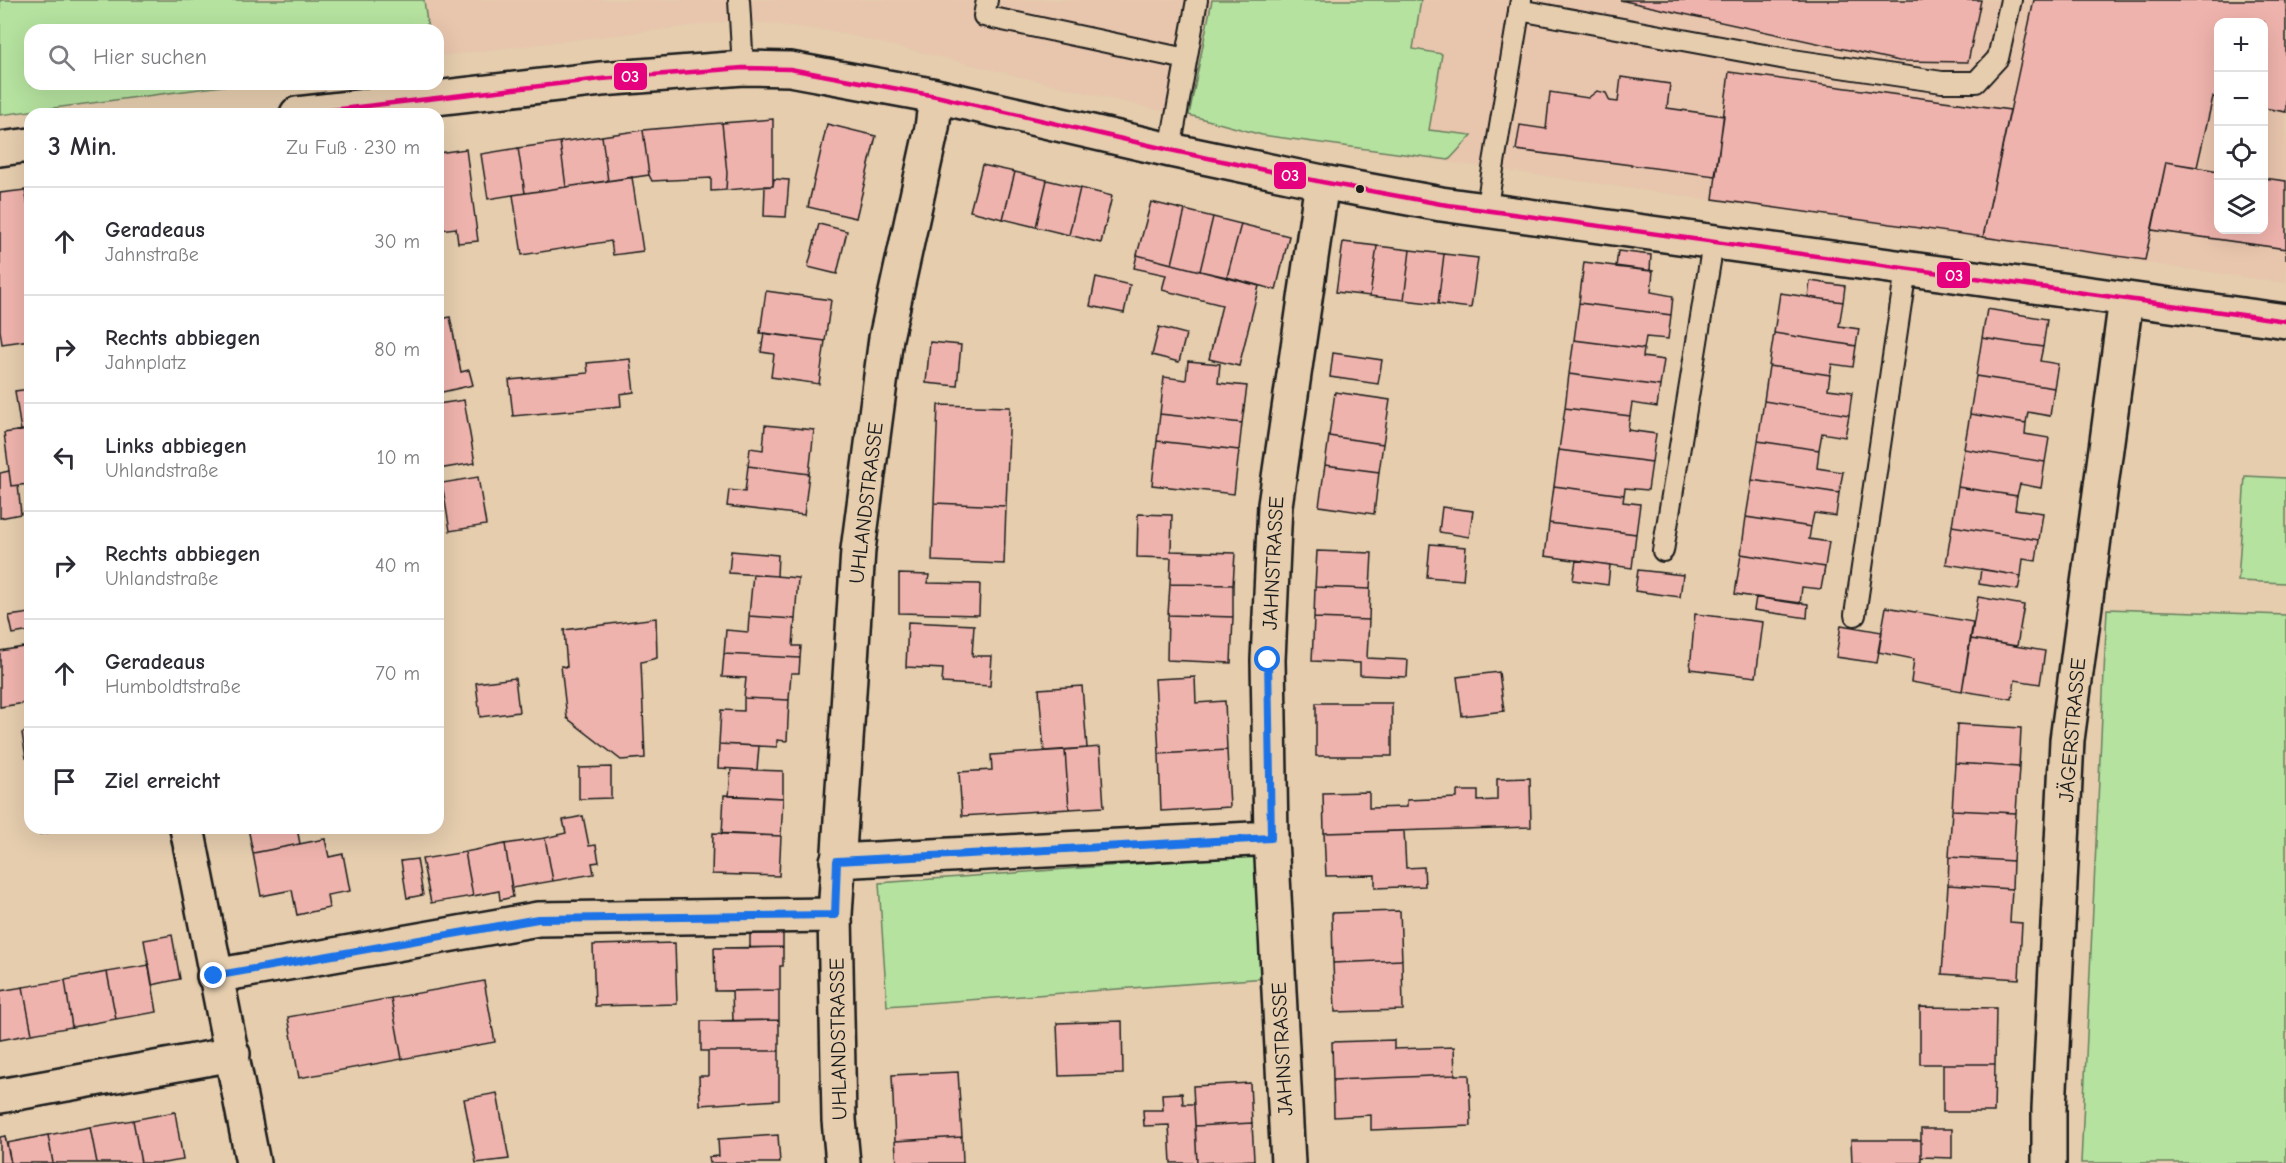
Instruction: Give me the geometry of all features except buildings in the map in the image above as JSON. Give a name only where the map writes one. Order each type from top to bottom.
[{"type":"street","points":[[350,108],[590,81],[743,68],[790,69],[936,96],[1170,150],[1322,182],[1486,211],[2286,321]]},
{"type":"street","name":"UHLANDSTRASSE","points":[[843,1163],[839,1120],[835,915],[858,550],[886,338],[932,128],[936,96]]},
{"type":"street","points":[[0,149],[24,146]]},
{"type":"street","name":"JAHNSTRASSE","points":[[1288,1163],[1271,838],[1268,660],[1275,505],[1322,182]]},
{"type":"street","name":"JÄGERSTRASSE","points":[[2049,1163],[2049,1109],[2067,740],[2126,299]]},
{"type":"street","points":[[188,834],[214,976],[253,1163]]},
{"type":"street","points":[[837,861],[1271,838]]},
{"type":"street","points":[[214,976],[538,919],[835,915]]},
{"type":"street","points":[[0,1096],[232,1054]]},
{"type":"lane","points":[[739,0],[743,68]]},
{"type":"lane","points":[[987,0],[984,16],[1186,59]]},
{"type":"lane","points":[[1170,150],[1197,0]]},
{"type":"lane","points":[[1486,211],[1520,5],[1786,59],[1942,82],[1976,82],[1998,58],[2011,0]]},
{"type":"lane","points":[[1663,551],[1713,243]]},
{"type":"lane","points":[[1855,615],[1906,269]]},
{"type":"shaded area","points":[[424,0],[2286,0],[2286,283],[1262,135],[833,31],[739,20],[444,55],[444,24],[427,24]]},
{"type":"green space","points":[[0,0],[424,0],[427,24],[24,24],[24,90],[192,90],[54,108],[24,108],[24,112],[0,115]]},
{"type":"green space","points":[[1212,0],[1421,0],[1413,49],[1442,54],[1429,130],[1472,135],[1449,160],[1262,135],[1189,115]]},
{"type":"green space","points":[[2245,476],[2286,478],[2286,583],[2238,581]]},
{"type":"green space","points":[[2107,609],[2286,615],[2286,1163],[2081,1163]]},
{"type":"green space","points":[[1257,855],[1266,978],[887,1006],[879,883]]},
{"type":"transit line","name":"O3","points":[[349,108],[601,79],[743,68],[790,69],[936,96],[1170,150],[1441,204],[2286,321]]},
{"type":"route","points":[[214,976],[538,919],[835,915],[837,861],[1271,838],[1268,660]]}]
